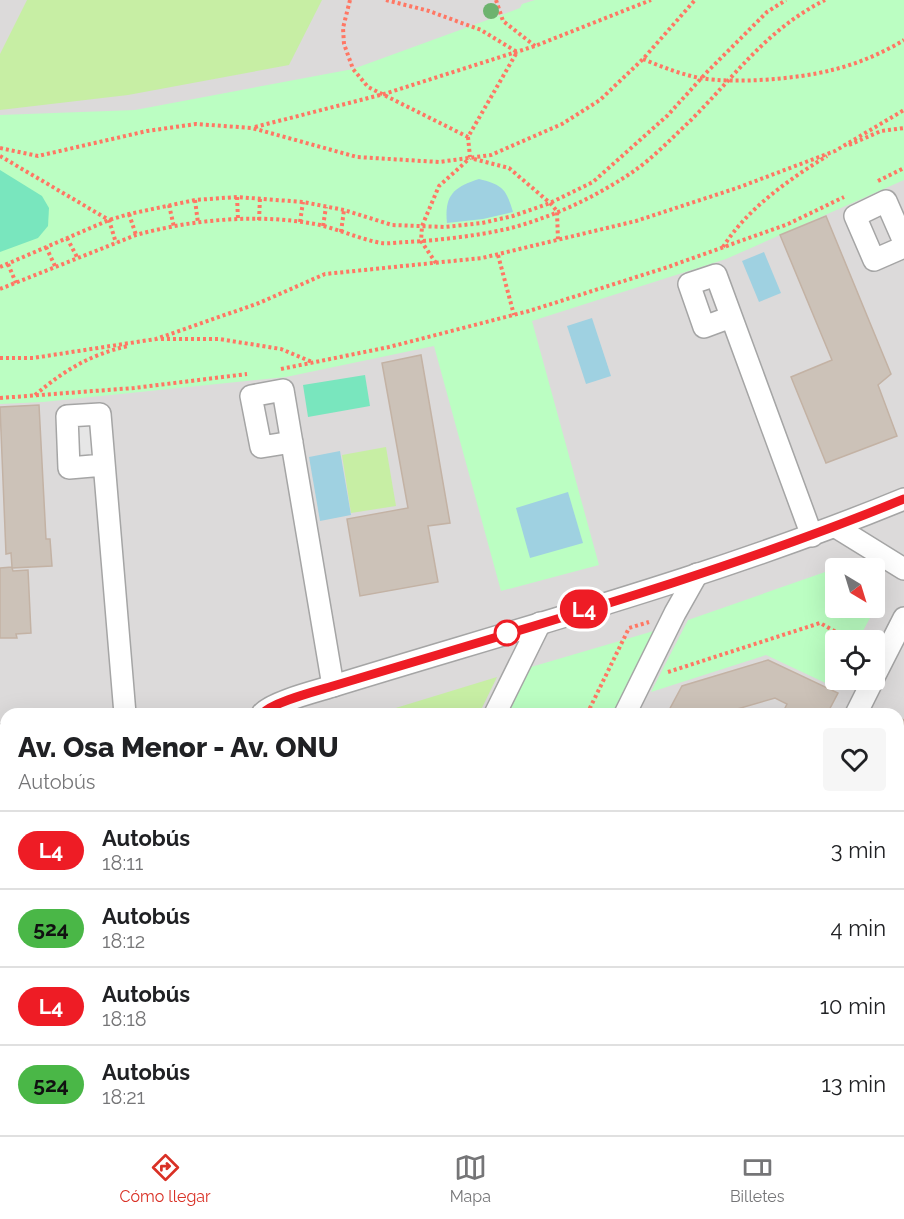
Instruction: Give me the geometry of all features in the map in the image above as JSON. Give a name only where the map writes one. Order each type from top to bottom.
[{"type":"street","points":[[904,242],[886,201],[855,216],[874,260],[904,247]]},
{"type":"street","points":[[731,317],[812,536]]},
{"type":"street","points":[[292,442],[333,686]]},
{"type":"street","points":[[104,465],[124,708]]},
{"type":"street","points":[[270,708],[333,686],[697,574],[812,536],[904,499]]},
{"type":"street","points":[[836,527],[904,568]]},
{"type":"street","points":[[628,708],[697,574]]},
{"type":"street","points":[[885,656],[904,618]]},
{"type":"street","points":[[498,708],[540,623]]},
{"type":"street","points":[[859,708],[868,690]]},
{"type":"path","points":[[350,0],[344,28],[344,44],[353,69],[368,87],[468,137]]},
{"type":"path","points":[[386,0],[429,11],[481,30],[517,52]]},
{"type":"path","points":[[496,0],[503,21],[535,46]]},
{"type":"path","points":[[252,128],[384,94],[517,52],[651,0]]},
{"type":"path","points":[[0,148],[38,156],[147,130],[196,124],[252,128],[357,157],[439,162],[491,154],[562,124],[600,100],[643,59],[695,0]]},
{"type":"path","points":[[0,267],[110,220],[195,200],[237,197],[303,202],[344,210],[392,225],[445,227],[482,223],[513,216],[550,203],[593,182],[667,117],[701,78],[767,12],[786,0]]},
{"type":"path","points":[[0,289],[136,235],[198,223],[238,219],[300,222],[383,243],[421,241],[507,229],[585,201],[635,170],[691,119],[747,57],[781,27],[825,0]]},
{"type":"path","points":[[643,59],[672,71],[701,78],[727,80],[788,76],[832,70],[888,49],[904,40]]},
{"type":"path","points":[[470,158],[468,137],[517,52]]},
{"type":"path","points":[[722,248],[731,234],[760,204],[803,171],[904,110]]},
{"type":"path","points":[[35,395],[61,373],[102,352],[156,339],[259,303],[325,274],[498,255],[558,241],[636,220],[737,188],[881,131],[904,128]]},
{"type":"path","points":[[0,156],[110,220],[116,243]]},
{"type":"path","points":[[470,158],[509,168],[550,203],[557,211],[558,241]]},
{"type":"path","points":[[436,263],[421,241],[422,226],[439,186],[470,158]]},
{"type":"path","points":[[872,183],[904,168]]},
{"type":"path","points":[[272,370],[389,347],[514,315],[722,248],[788,224],[851,194]]},
{"type":"path","points":[[237,197],[238,219]]},
{"type":"path","points":[[259,220],[260,198]]},
{"type":"path","points":[[195,200],[198,223]]},
{"type":"path","points":[[300,222],[303,202]]},
{"type":"path","points":[[170,205],[174,227]]},
{"type":"path","points":[[323,226],[326,207]]},
{"type":"path","points":[[341,232],[344,210]]},
{"type":"path","points":[[129,214],[136,235]]},
{"type":"path","points":[[67,237],[77,257]]},
{"type":"path","points":[[46,247],[55,266]]},
{"type":"path","points":[[498,255],[514,315]]},
{"type":"path","points":[[8,264],[16,283]]},
{"type":"path","points":[[0,358],[33,358],[156,339],[219,339],[281,349],[313,362]]},
{"type":"path","points":[[0,398],[134,388],[249,374]]},
{"type":"path","points":[[590,708],[629,628],[675,613]]},
{"type":"path","points":[[642,681],[820,623],[832,630]]},
{"type":"shaded area","points":[[0,0],[904,0],[904,708],[0,708]]},
{"type":"shaded area","points":[[94,420],[97,459],[78,460],[76,421]]},
{"type":"green space","points":[[27,0],[322,0],[289,65],[128,95],[0,110],[0,54]]},
{"type":"green space","points":[[535,0],[904,0],[904,180],[726,259],[532,321],[599,565],[501,591],[434,346],[286,377],[43,402],[0,404],[0,115],[135,110],[353,69],[520,8],[522,4]]},
{"type":"green space","points":[[0,170],[42,196],[49,208],[48,226],[38,238],[0,252]]},
{"type":"green space","points":[[365,375],[370,406],[308,417],[303,385]]},
{"type":"green space","points":[[386,447],[396,506],[351,513],[342,455]]},
{"type":"green space","points":[[825,572],[825,618],[870,618],[863,630],[825,630],[825,683],[766,655],[651,692],[688,620]]},
{"type":"green space","points":[[657,630],[617,708],[511,708],[531,667]]},
{"type":"green space","points":[[497,677],[482,708],[396,708]]},
{"type":"water","points":[[479,179],[493,183],[502,189],[513,212],[483,219],[447,223],[447,205],[452,194],[463,185]]},
{"type":"water","points":[[764,252],[781,293],[759,302],[742,261]]},
{"type":"water","points":[[592,318],[611,376],[586,384],[567,326]]},
{"type":"water","points":[[340,451],[351,515],[320,521],[309,457]]},
{"type":"water","points":[[568,492],[583,543],[530,558],[516,508]]},
{"type":"building","points":[[826,216],[891,374],[878,385],[897,436],[826,463],[791,377],[832,360],[780,235]]},
{"type":"building","points":[[421,355],[450,523],[428,526],[438,582],[360,596],[347,519],[408,508],[382,363]]},
{"type":"building","points":[[39,405],[46,539],[50,539],[52,566],[12,568],[13,571],[28,570],[31,633],[16,634],[17,638],[0,638],[0,568],[12,567],[11,553],[6,554],[0,407]]},
{"type":"building","points":[[768,660],[825,687],[825,690],[838,693],[830,708],[785,708],[787,704],[775,698],[741,708],[670,708],[682,686]]},
{"type":"bus line","name":"L4","points":[[270,708],[333,686],[697,574],[824,531],[904,499]]}]
